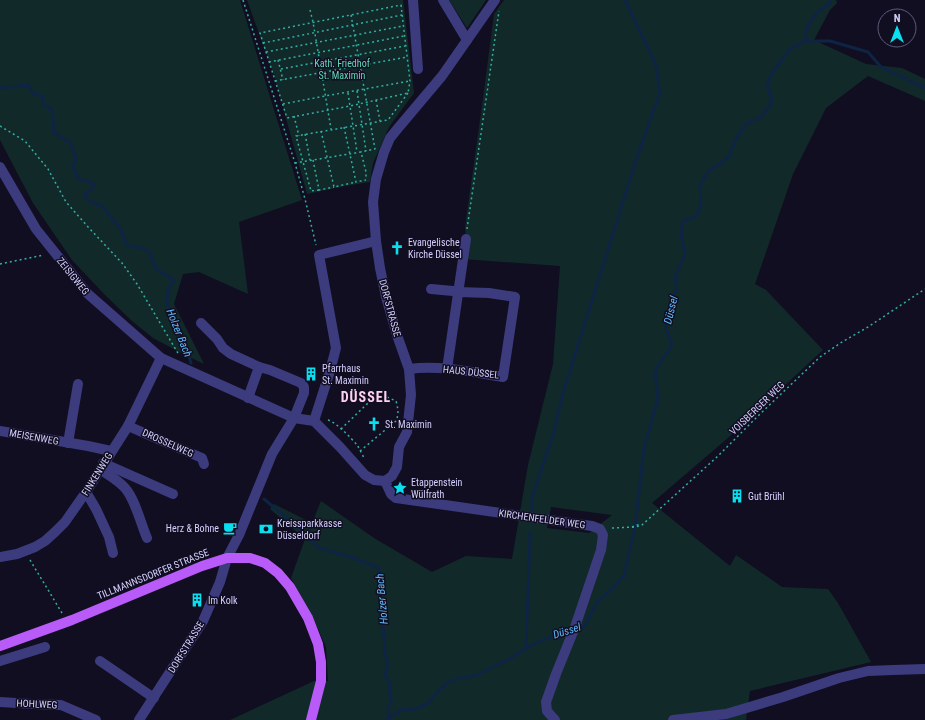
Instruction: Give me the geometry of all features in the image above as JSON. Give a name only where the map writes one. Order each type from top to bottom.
[{"type":"main road","name":"TILLMANNSDORFER STRASSE","points":[[0,646],[67,621],[202,566],[227,558],[250,558],[265,563],[278,573],[290,587],[308,618],[318,644],[321,662],[321,681],[311,720]]},
{"type":"street","points":[[413,0],[418,69]]},
{"type":"street","points":[[443,0],[467,40]]},
{"type":"street","name":"DORFSTRASSE","points":[[385,481],[392,476],[397,466],[399,447],[407,432],[411,395],[409,369],[386,297],[380,268],[373,202],[376,179],[390,138],[442,76],[467,40],[498,4]]},
{"type":"street","name":"ZEISIGWEG","points":[[0,167],[3,177],[36,229],[88,294],[161,358]]},
{"type":"street","points":[[447,368],[466,239]]},
{"type":"street","points":[[314,421],[336,348],[319,255],[376,241]]},
{"type":"street","points":[[431,289],[458,292]]},
{"type":"street","name":"HAUS DÜSSEL","points":[[409,369],[447,368],[503,377],[508,369],[515,297],[489,293],[458,292]]},
{"type":"street","points":[[201,323],[217,338],[223,348],[231,354],[259,367],[248,398]]},
{"type":"street","points":[[161,358],[294,418],[314,421],[365,475],[374,480],[385,481]]},
{"type":"street","name":"FINKENWEG","points":[[0,557],[25,552],[40,544],[55,532],[69,516],[128,426],[161,358]]},
{"type":"street","name":"DORFSTRASSE","points":[[139,720],[203,621],[220,582],[227,558],[239,535],[272,454],[294,418],[304,393],[304,387],[302,384],[270,370],[259,367]]},
{"type":"street","name":"MEISENWEG","points":[[68,443],[78,384]]},
{"type":"street","name":"DROSSELWEG","points":[[128,426],[202,458],[204,464]]},
{"type":"street","name":"MEISENWEG","points":[[0,431],[111,451]]},
{"type":"street","points":[[101,466],[173,494]]},
{"type":"street","points":[[101,466],[129,493],[147,538]]},
{"type":"street","name":"KIRCHENFELDER WEG","points":[[385,481],[391,494],[396,498],[592,526],[600,529],[603,535],[601,550],[569,645],[556,674],[546,702],[547,712],[555,720]]},
{"type":"street","points":[[86,492],[109,537],[113,553]]},
{"type":"street","points":[[0,661],[45,647]]},
{"type":"street","points":[[100,661],[154,698]]},
{"type":"street","points":[[673,720],[726,714],[839,678],[868,671],[925,669]]},
{"type":"street","name":"HOHLWEG","points":[[0,702],[60,705],[96,720]]},
{"type":"path","points":[[243,0],[305,199],[319,255]]},
{"type":"path","points":[[466,239],[498,4]]},
{"type":"path","points":[[361,152],[366,172],[366,180],[311,191],[296,136],[388,120],[408,93],[410,82],[401,5],[260,33],[287,118],[408,93]]},
{"type":"path","points":[[310,10],[331,129]]},
{"type":"path","points":[[294,163],[375,149],[351,15]]},
{"type":"path","points":[[263,43],[402,16]]},
{"type":"path","points":[[266,52],[403,26]]},
{"type":"path","points":[[269,62],[404,36]]},
{"type":"path","points":[[281,69],[406,46]]},
{"type":"path","points":[[275,81],[407,57]]},
{"type":"path","points":[[278,60],[283,80]]},
{"type":"path","points":[[267,77],[274,75]]},
{"type":"path","points":[[282,104],[356,90],[410,82]]},
{"type":"path","points":[[356,90],[366,151]]},
{"type":"path","points":[[347,92],[357,152]]},
{"type":"path","points":[[376,100],[380,121]]},
{"type":"path","points":[[294,116],[299,136]]},
{"type":"path","points":[[0,126],[25,141],[48,169],[66,202],[122,263],[137,284],[179,355],[182,368]]},
{"type":"path","points":[[344,127],[356,182]]},
{"type":"path","points":[[321,131],[334,187]]},
{"type":"path","points":[[305,134],[319,190]]},
{"type":"path","points":[[0,264],[48,254],[53,251]]},
{"type":"path","name":"VOISBERGER WEG","points":[[600,529],[642,525],[713,461],[820,357],[925,289]]},
{"type":"path","points":[[360,451],[396,421],[398,416],[398,406],[396,402],[387,397]]},
{"type":"path","points":[[341,429],[368,403]]},
{"type":"path","points":[[314,421],[330,421],[337,425],[357,446],[368,465]]},
{"type":"path","points":[[25,552],[67,621]]},
{"type":"green space","points":[[0,0],[240,0],[302,200],[239,222],[248,294],[199,272],[183,274],[174,304],[204,364],[153,338],[132,321],[72,260],[33,203],[0,140]]},
{"type":"green space","name":"Kath. Friedhof St. Maximin","points":[[247,0],[403,0],[414,93],[389,127],[373,163],[370,182],[307,194],[274,75]]},
{"type":"green space","points":[[449,0],[486,0],[467,28]]},
{"type":"green space","points":[[504,0],[836,0],[837,3],[830,10],[814,40],[866,64],[902,68],[925,79],[925,101],[868,76],[826,108],[793,174],[755,284],[766,290],[823,350],[729,437],[652,503],[730,566],[736,555],[782,587],[828,589],[838,603],[871,662],[750,691],[746,720],[230,720],[314,681],[328,681],[326,647],[314,620],[291,578],[305,539],[270,509],[274,504],[312,523],[321,501],[374,538],[432,572],[466,556],[512,559],[528,465],[553,364],[560,266],[463,259],[466,237],[465,227],[494,14]],"holes":[[[551,507],[612,515],[589,533],[547,528]]]},
{"type":"waterway","name":"Düssel","points":[[532,510],[532,497],[554,432],[563,393],[637,157],[660,93],[656,65],[625,0]]},
{"type":"waterway","name":"Düssel","points":[[576,630],[584,627],[597,602],[624,576],[635,527],[644,448],[658,398],[655,371],[672,345],[666,328],[671,299],[677,289],[675,277],[685,254],[681,234],[683,221],[697,216],[701,203],[700,185],[708,172],[729,157],[735,141],[746,124],[761,117],[772,103],[767,84],[772,73],[790,49],[805,41],[808,24],[818,12],[830,3],[830,0]]},
{"type":"waterway","points":[[805,41],[830,41],[868,52],[881,67],[925,88]]},
{"type":"waterway","name":"Holzer Bach","points":[[0,88],[28,85],[34,94],[43,96],[43,105],[52,109],[54,133],[70,142],[76,158],[73,168],[80,180],[94,184],[92,189],[85,194],[87,200],[102,206],[120,228],[127,245],[142,248],[150,252],[156,269],[174,280],[168,290],[167,303],[184,340],[191,363]]},
{"type":"waterway","name":"Holzer Bach","points":[[264,499],[295,525],[319,548],[348,556],[379,568],[385,653],[388,665],[385,675],[390,684],[389,692],[392,699],[388,708],[389,718]]},
{"type":"waterway","name":"Düssel","points":[[526,648],[530,533]]},
{"type":"waterway","name":"Düssel","points":[[386,720],[401,710],[415,709],[427,704],[447,683],[456,679],[477,675],[509,659],[532,645],[550,637],[571,632]]},
{"type":"place","name":"Evangelische Kirche Düssel","points":[[397,248]]},
{"type":"place","name":"Pfarrhaus St. Maximin","points":[[311,374]]},
{"type":"place","name":"St. Maximin","points":[[374,424]]},
{"type":"place","name":"Etappenstein Wülfrath","points":[[400,488]]},
{"type":"place","name":"Gut Brühl","points":[[737,496]]},
{"type":"place","name":"Herz & Bohne","points":[[230,528]]},
{"type":"place","name":"Kreissparkkasse Düsseldorf","points":[[266,529]]},
{"type":"place","name":"Im Kolk","points":[[197,600]]},
{"type":"district","name":"DÜSSEL","points":[[366,397]]}]
